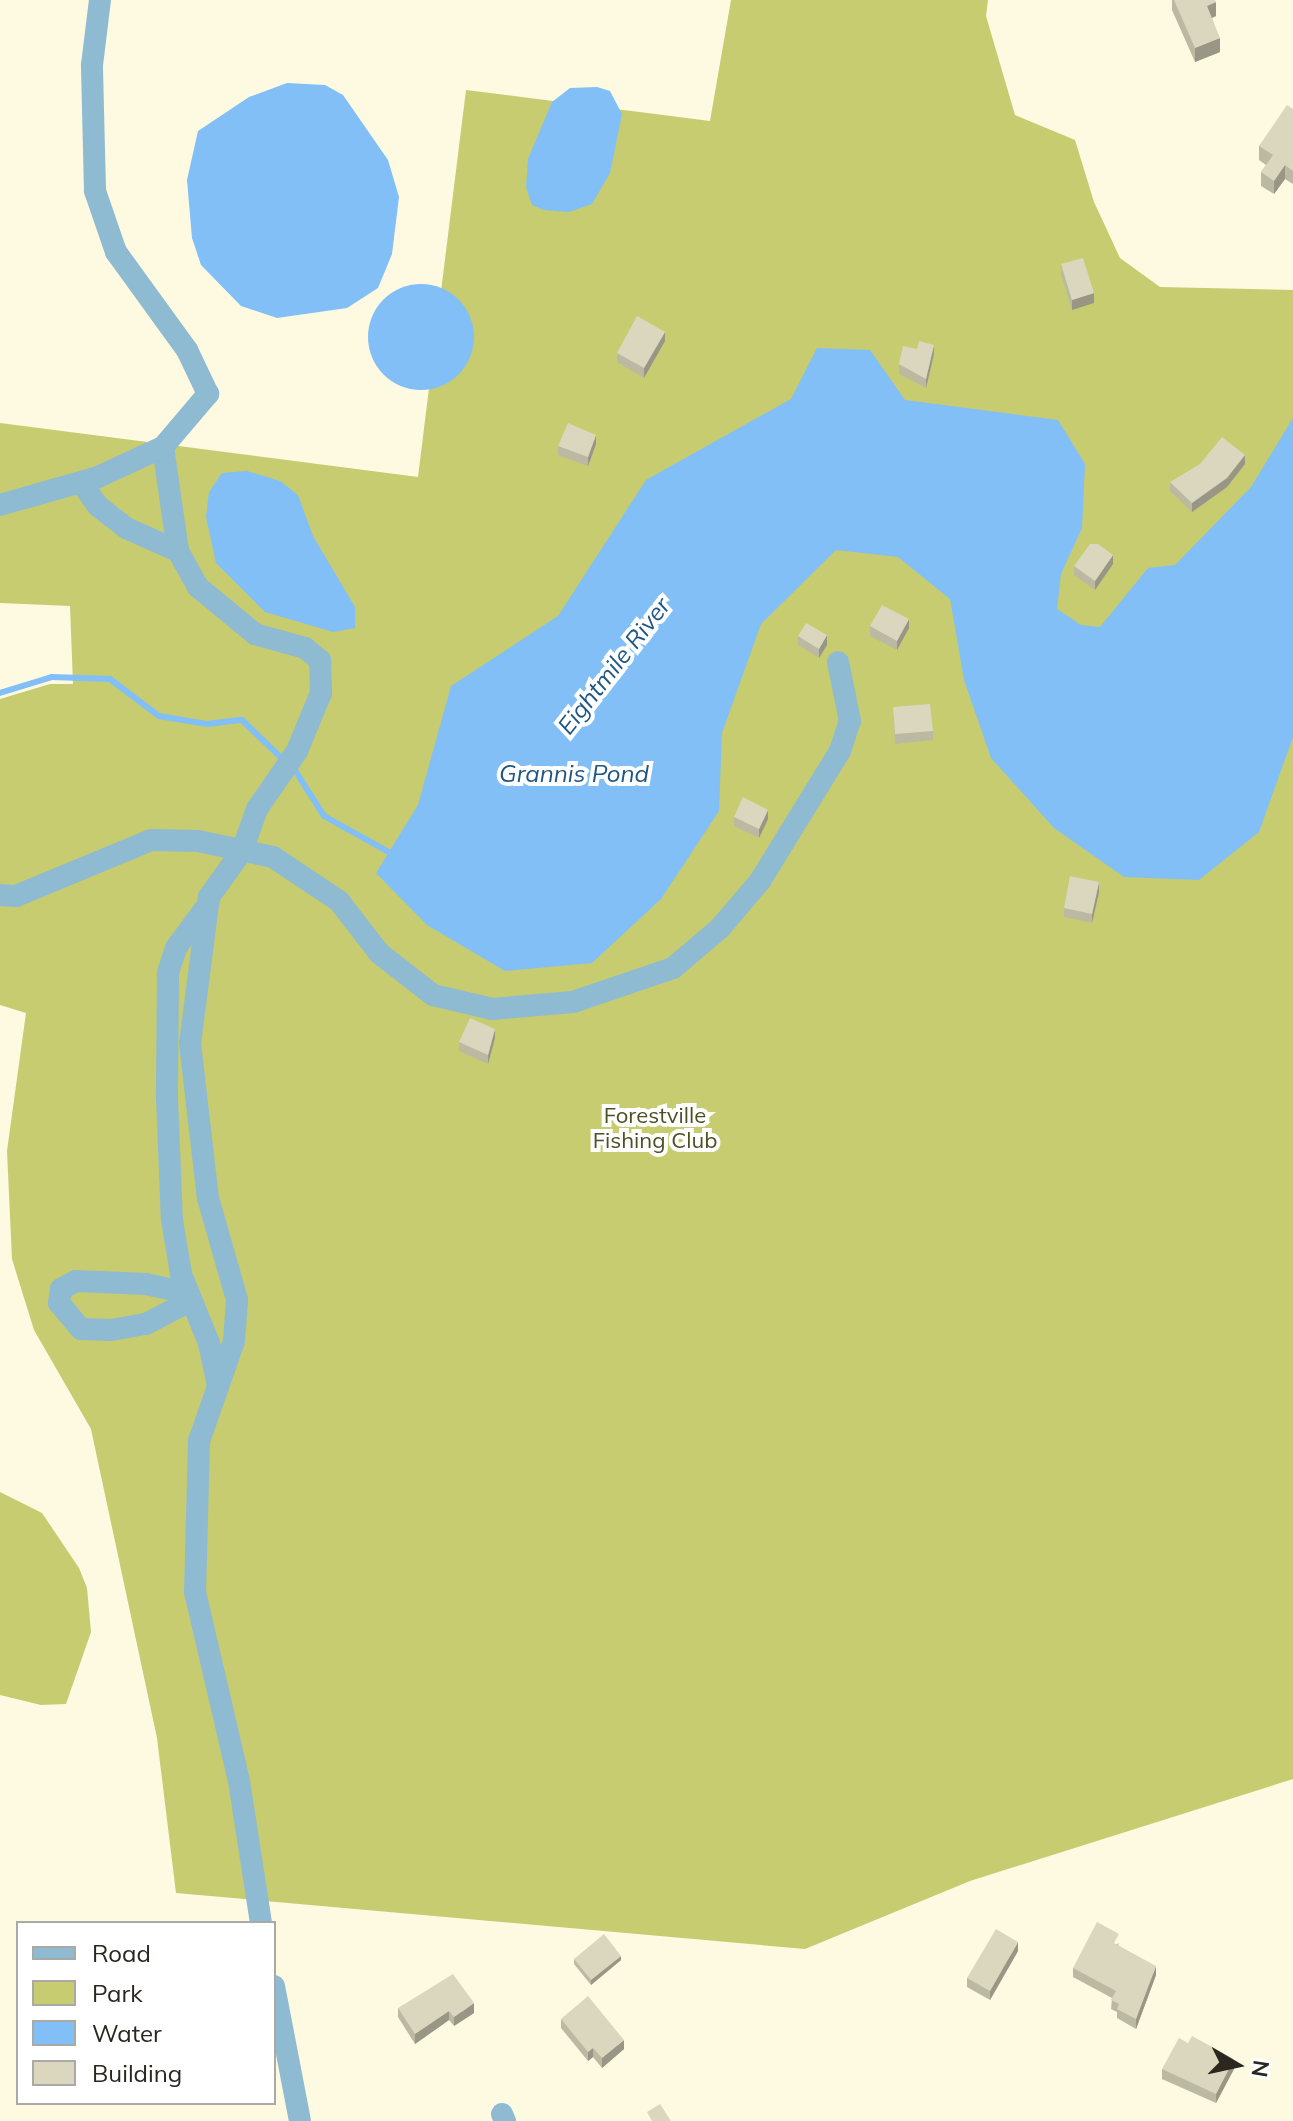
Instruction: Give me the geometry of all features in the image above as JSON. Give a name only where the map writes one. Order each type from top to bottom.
[{"type":"street","points":[[0,505],[81,482],[163,447],[208,394],[187,350],[116,252],[95,191],[92,65],[100,0]]},
{"type":"street","points":[[163,447],[178,551],[198,587],[255,634],[305,648],[320,660],[321,693],[297,751],[257,809],[242,851],[176,948],[168,973],[172,1220],[189,1297],[209,1343],[217,1383]]},
{"type":"street","points":[[81,482],[98,506],[126,528],[178,551]]},
{"type":"street","points":[[0,895],[16,896],[151,840],[198,841],[273,857],[339,901],[379,953],[433,995],[492,1009],[573,1002],[673,968],[720,928],[760,881],[840,751],[850,721],[838,662]]},
{"type":"street","points":[[205,909],[190,1043],[208,1198],[237,1300],[234,1341],[199,1441],[195,1592],[239,1781],[261,1921]]},
{"type":"street","points":[[96,1280],[189,1297],[146,1324],[111,1330],[81,1329],[59,1303],[67,1282],[96,1280]]},
{"type":"street","points":[[276,1996],[300,2121]]},
{"type":"green space","name":"Forestville Fishing Club","points":[[731,0],[988,0],[986,16],[1015,115],[1075,140],[1094,202],[1120,258],[1160,287],[1293,290],[1293,1779],[970,1881],[805,1949],[176,1893],[157,1738],[91,1429],[34,1330],[12,1259],[7,1151],[26,1013],[0,1005],[0,699],[50,684],[73,684],[70,606],[0,603],[0,423],[418,477],[466,90],[710,121]]},
{"type":"green space","points":[[0,1492],[42,1513],[79,1568],[87,1588],[91,1632],[66,1704],[41,1705],[0,1695]]},
{"type":"water","points":[[287,83],[325,85],[343,95],[388,160],[399,197],[392,254],[378,288],[347,308],[277,318],[241,306],[201,265],[192,238],[187,180],[198,131],[249,97]]},
{"type":"water","points":[[597,87],[610,91],[622,114],[610,173],[592,204],[569,212],[544,210],[532,205],[526,187],[528,159],[552,102],[570,88]]},
{"type":"water","points":[[421,284],[441,288],[459,299],[470,317],[474,337],[470,357],[459,375],[441,386],[421,390],[401,386],[383,375],[372,357],[368,337],[372,317],[383,299],[401,288]]},
{"type":"water","name":"Grannis Pond","points":[[817,348],[870,350],[905,400],[1058,420],[1085,464],[1082,528],[1061,574],[1057,609],[1081,625],[1100,627],[1148,568],[1175,565],[1251,487],[1293,418],[1293,737],[1259,832],[1199,880],[1124,877],[1054,828],[991,758],[964,680],[950,599],[898,557],[836,550],[761,624],[722,733],[719,811],[661,899],[592,963],[505,971],[427,925],[376,873],[418,805],[451,686],[558,616],[646,480],[791,399]]},
{"type":"water","points":[[247,471],[280,481],[298,495],[313,536],[355,607],[355,628],[333,632],[265,612],[216,563],[206,517],[209,492],[222,473]]},
{"type":"building","points":[[1174,0],[1215,0],[1207,6],[1220,38],[1195,48]]},
{"type":"building","points":[[1287,105],[1293,109],[1293,171],[1285,165],[1274,181],[1261,172],[1273,155],[1259,146]]},
{"type":"building","points":[[1083,258],[1094,293],[1072,300],[1061,264]]},
{"type":"building","points":[[637,316],[665,332],[644,368],[617,353]]},
{"type":"building","points":[[919,341],[934,345],[926,379],[899,364],[903,346],[917,349]]},
{"type":"building","points":[[568,423],[596,435],[588,457],[558,446]]},
{"type":"building","points":[[1222,437],[1245,455],[1227,478],[1192,503],[1170,482],[1200,464]]},
{"type":"building","points":[[1090,544],[1098,544],[1113,555],[1095,581],[1074,566]]},
{"type":"building","points":[[882,605],[909,619],[897,641],[870,626]]},
{"type":"building","points":[[806,623],[827,635],[819,649],[798,636]]},
{"type":"building","points":[[930,704],[933,731],[895,734],[893,707]]},
{"type":"building","points":[[743,797],[768,810],[759,829],[734,817]]},
{"type":"building","points":[[1070,876],[1099,882],[1092,914],[1064,908]]},
{"type":"building","points":[[470,1018],[495,1029],[488,1055],[459,1042]]},
{"type":"building","points":[[1097,1922],[1119,1934],[1114,1943],[1156,1966],[1136,2019],[1117,2009],[1119,2004],[1111,2000],[1116,1991],[1073,1968]]},
{"type":"building","points":[[996,1929],[1018,1942],[990,1991],[967,1978]]},
{"type":"building","points":[[604,1934],[621,1956],[591,1980],[574,1959]]},
{"type":"building","points":[[453,1974],[474,2003],[454,2017],[449,2011],[415,2034],[398,2008]]},
{"type":"building","points":[[588,1996],[624,2040],[602,2058],[593,2048],[588,2052],[561,2019]]},
{"type":"building","points":[[1192,2036],[1234,2059],[1216,2094],[1162,2069],[1179,2038],[1188,2043]]},
{"type":"building","points":[[660,2104],[671,2121],[652,2121],[647,2112]]},
{"type":"waterway","name":"Eightmile River","points":[[0,693],[52,677],[110,679],[159,716],[207,724],[242,720],[296,772],[324,816],[394,855]]}]
